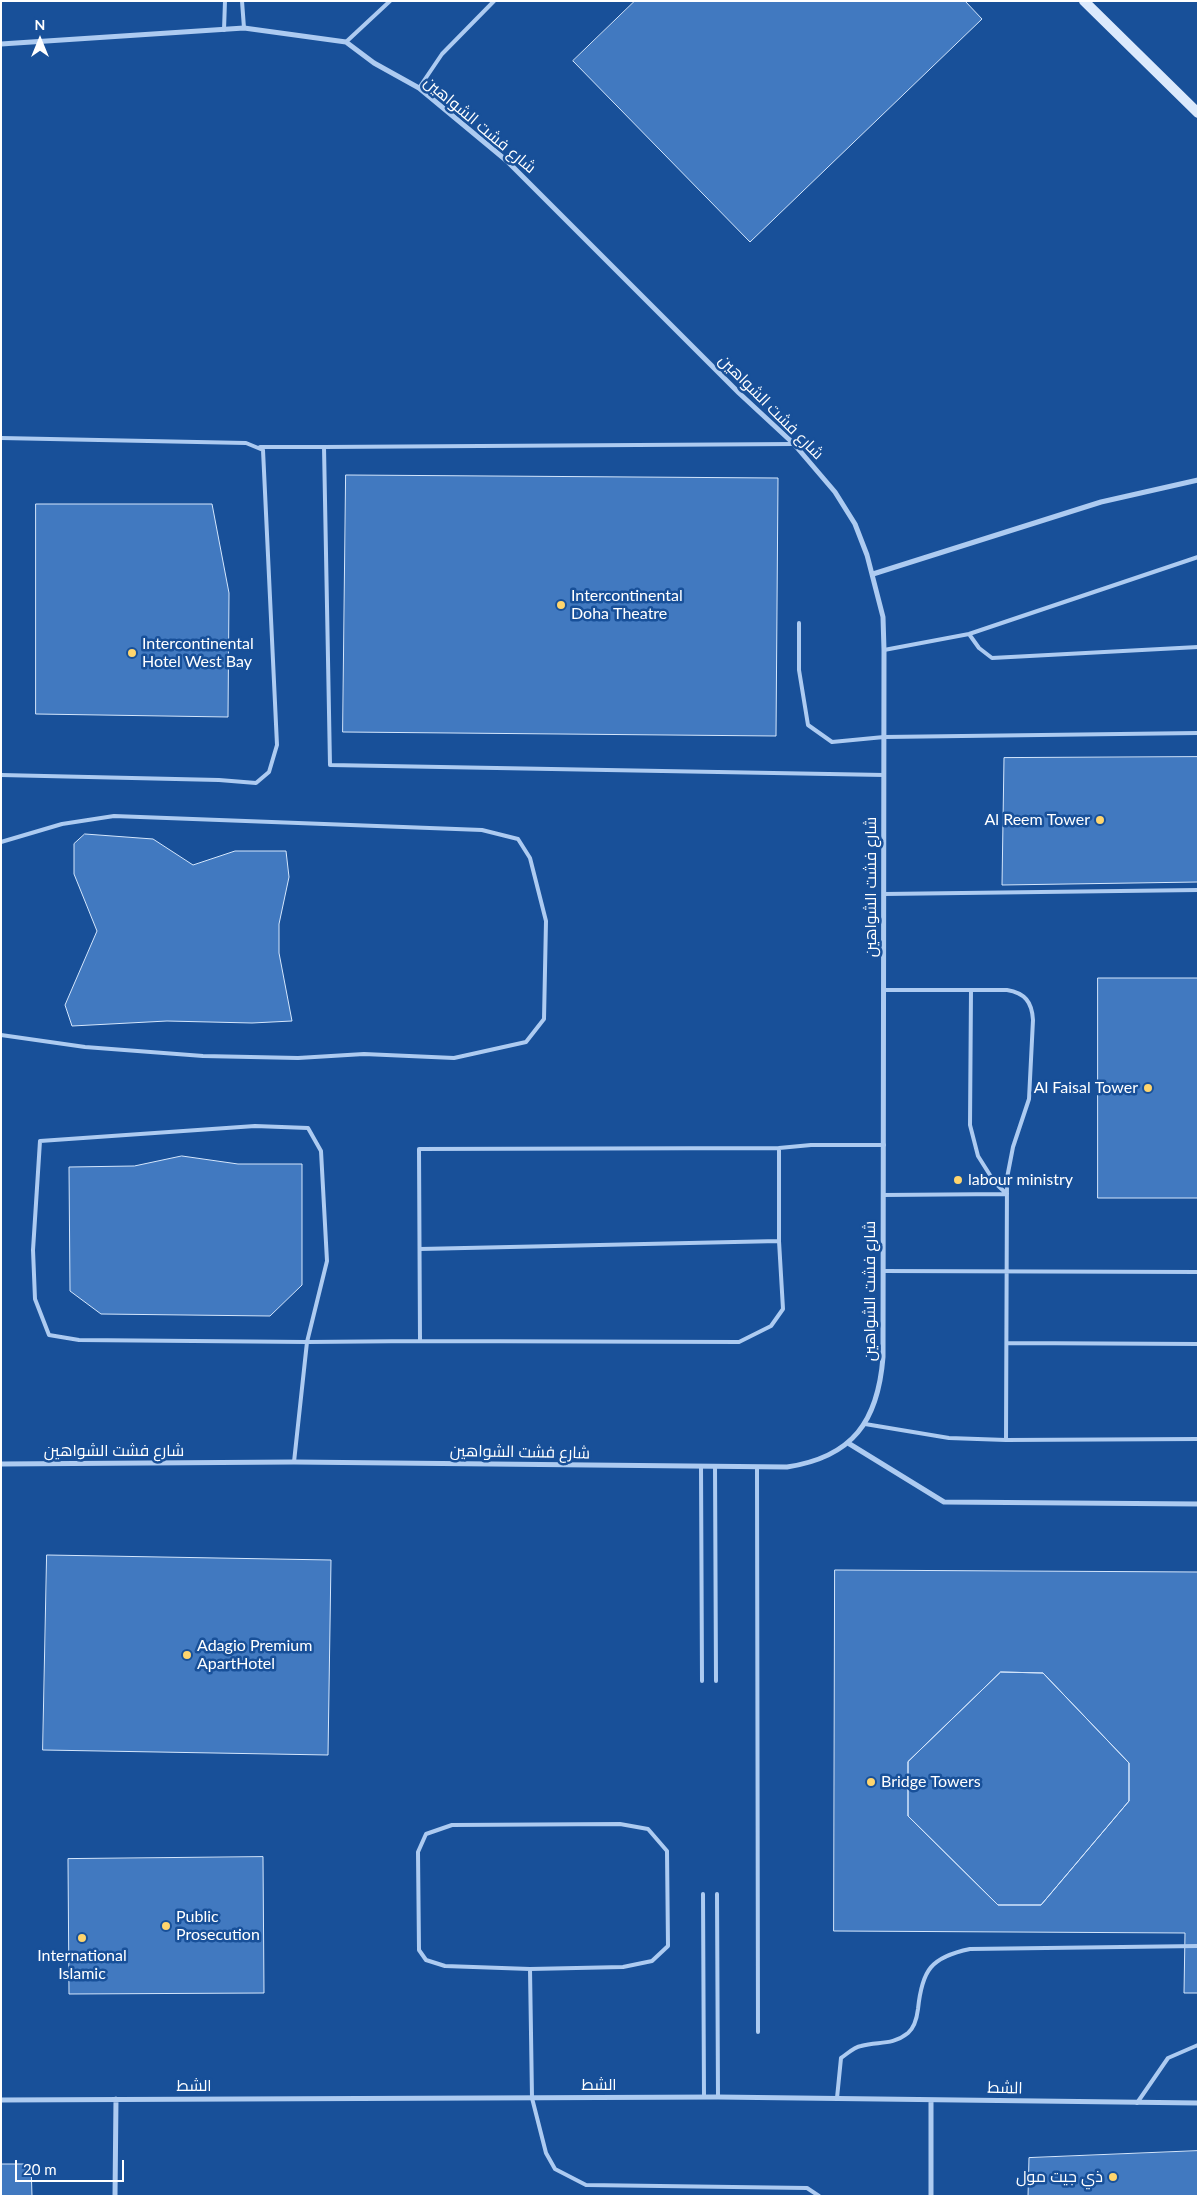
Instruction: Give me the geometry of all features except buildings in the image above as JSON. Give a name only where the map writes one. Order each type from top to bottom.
[{"type":"main road","points":[[1084,1],[1198,113]]},
{"type":"street","name":"شارع فشت الشواهين","points":[[1,44],[244,28],[346,42],[374,63],[419,88],[508,161],[740,393],[794,444],[835,492],[855,524],[873,574],[883,617],[884,650],[883,1357],[881,1384],[875,1404],[865,1424],[848,1443],[806,1464],[787,1467],[294,1462],[1,1464]]},
{"type":"street","points":[[873,574],[1102,502],[1198,480]]},
{"type":"street","points":[[848,1443],[944,1502],[1198,1504]]},
{"type":"street","name":"الشط","points":[[1,2100],[718,2097],[1198,2103]]},
{"type":"street","points":[[115,2196],[116,2099]]},
{"type":"street","points":[[931,2100],[931,2196]]},
{"type":"lane","points":[[224,30],[225,1]]},
{"type":"lane","points":[[242,1],[244,28]]},
{"type":"lane","points":[[346,42],[390,1]]},
{"type":"lane","points":[[419,88],[442,54],[494,1]]},
{"type":"lane","points":[[1,438],[246,443],[260,447],[794,444]]},
{"type":"lane","points":[[1,775],[220,780],[256,783],[269,772],[276,745],[264,453],[260,447]]},
{"type":"lane","points":[[324,447],[330,764],[884,775]]},
{"type":"lane","points":[[884,650],[969,634],[1198,557]]},
{"type":"lane","points":[[799,623],[799,670],[808,725],[832,742],[884,737],[1198,733]]},
{"type":"lane","points":[[969,634],[979,648],[992,658],[1198,647]]},
{"type":"lane","points":[[1,842],[62,824],[114,816],[482,830],[518,839],[530,858],[546,921],[544,1019],[526,1042],[454,1058],[364,1054],[298,1058],[203,1056],[85,1047],[1,1035]]},
{"type":"lane","points":[[884,894],[1198,890]]},
{"type":"lane","points":[[884,990],[1018,992],[1027,999],[1032,1008],[1034,1020],[1028,1099],[1009,1162],[1007,1194],[1006,1440]]},
{"type":"lane","points":[[972,990],[970,1125],[978,1156],[995,1183],[1007,1194]]},
{"type":"lane","points":[[294,1462],[307,1342],[327,1261],[321,1151],[308,1128],[255,1126],[40,1140],[33,1250],[35,1299],[49,1335],[78,1340],[307,1342],[739,1342],[771,1326],[783,1309],[779,1241],[779,1148]]},
{"type":"lane","points":[[420,1341],[419,1149],[779,1148],[811,1145],[884,1145]]},
{"type":"lane","points":[[883,1195],[1007,1194]]},
{"type":"lane","points":[[420,1248],[779,1241]]},
{"type":"lane","points":[[883,1271],[1198,1272]]},
{"type":"lane","points":[[1007,1343],[1198,1344]]},
{"type":"lane","points":[[865,1424],[949,1438],[1006,1440],[1198,1439]]},
{"type":"lane","points":[[701,1466],[702,1681]]},
{"type":"lane","points":[[715,1466],[716,1681]]},
{"type":"lane","points":[[757,1467],[758,2032]]},
{"type":"lane","points":[[620,1824],[648,1828],[666,1852],[668,1946],[652,1961],[623,1967],[530,1968],[445,1966],[426,1960],[419,1950],[418,1852],[426,1834],[452,1825],[620,1824]]},
{"type":"lane","points":[[703,1894],[704,2097]]},
{"type":"lane","points":[[717,1894],[718,2097]]},
{"type":"lane","points":[[837,2098],[841,2058],[860,2046],[889,2043],[909,2032],[917,2019],[924,1975],[935,1961],[949,1953],[970,1949],[1198,1946]]},
{"type":"lane","points":[[530,1968],[532,2098],[546,2153],[555,2170],[586,2185],[808,2188],[819,2196]]},
{"type":"lane","points":[[1137,2102],[1168,2058],[1198,2045]]},
{"type":"place","name":"Intercontinental Doha Theatre","points":[[561,605]]},
{"type":"place","name":"Intercontinental Hotel West Bay","points":[[132,653]]},
{"type":"place","name":"Al Reem Tower","points":[[1100,820]]},
{"type":"place","name":"Al Faisal Tower","points":[[1148,1088]]},
{"type":"place","name":"labour ministry","points":[[958,1180]]},
{"type":"place","name":"Adagio Premium ApartHotel","points":[[187,1655]]},
{"type":"place","name":"Bridge Towers","points":[[871,1782]]},
{"type":"place","name":"Public Prosecution","points":[[166,1926]]},
{"type":"place","name":"International Islamic","points":[[82,1938]]},
{"type":"place","name":"ذي جيت مول","points":[[1113,2177]]}]
